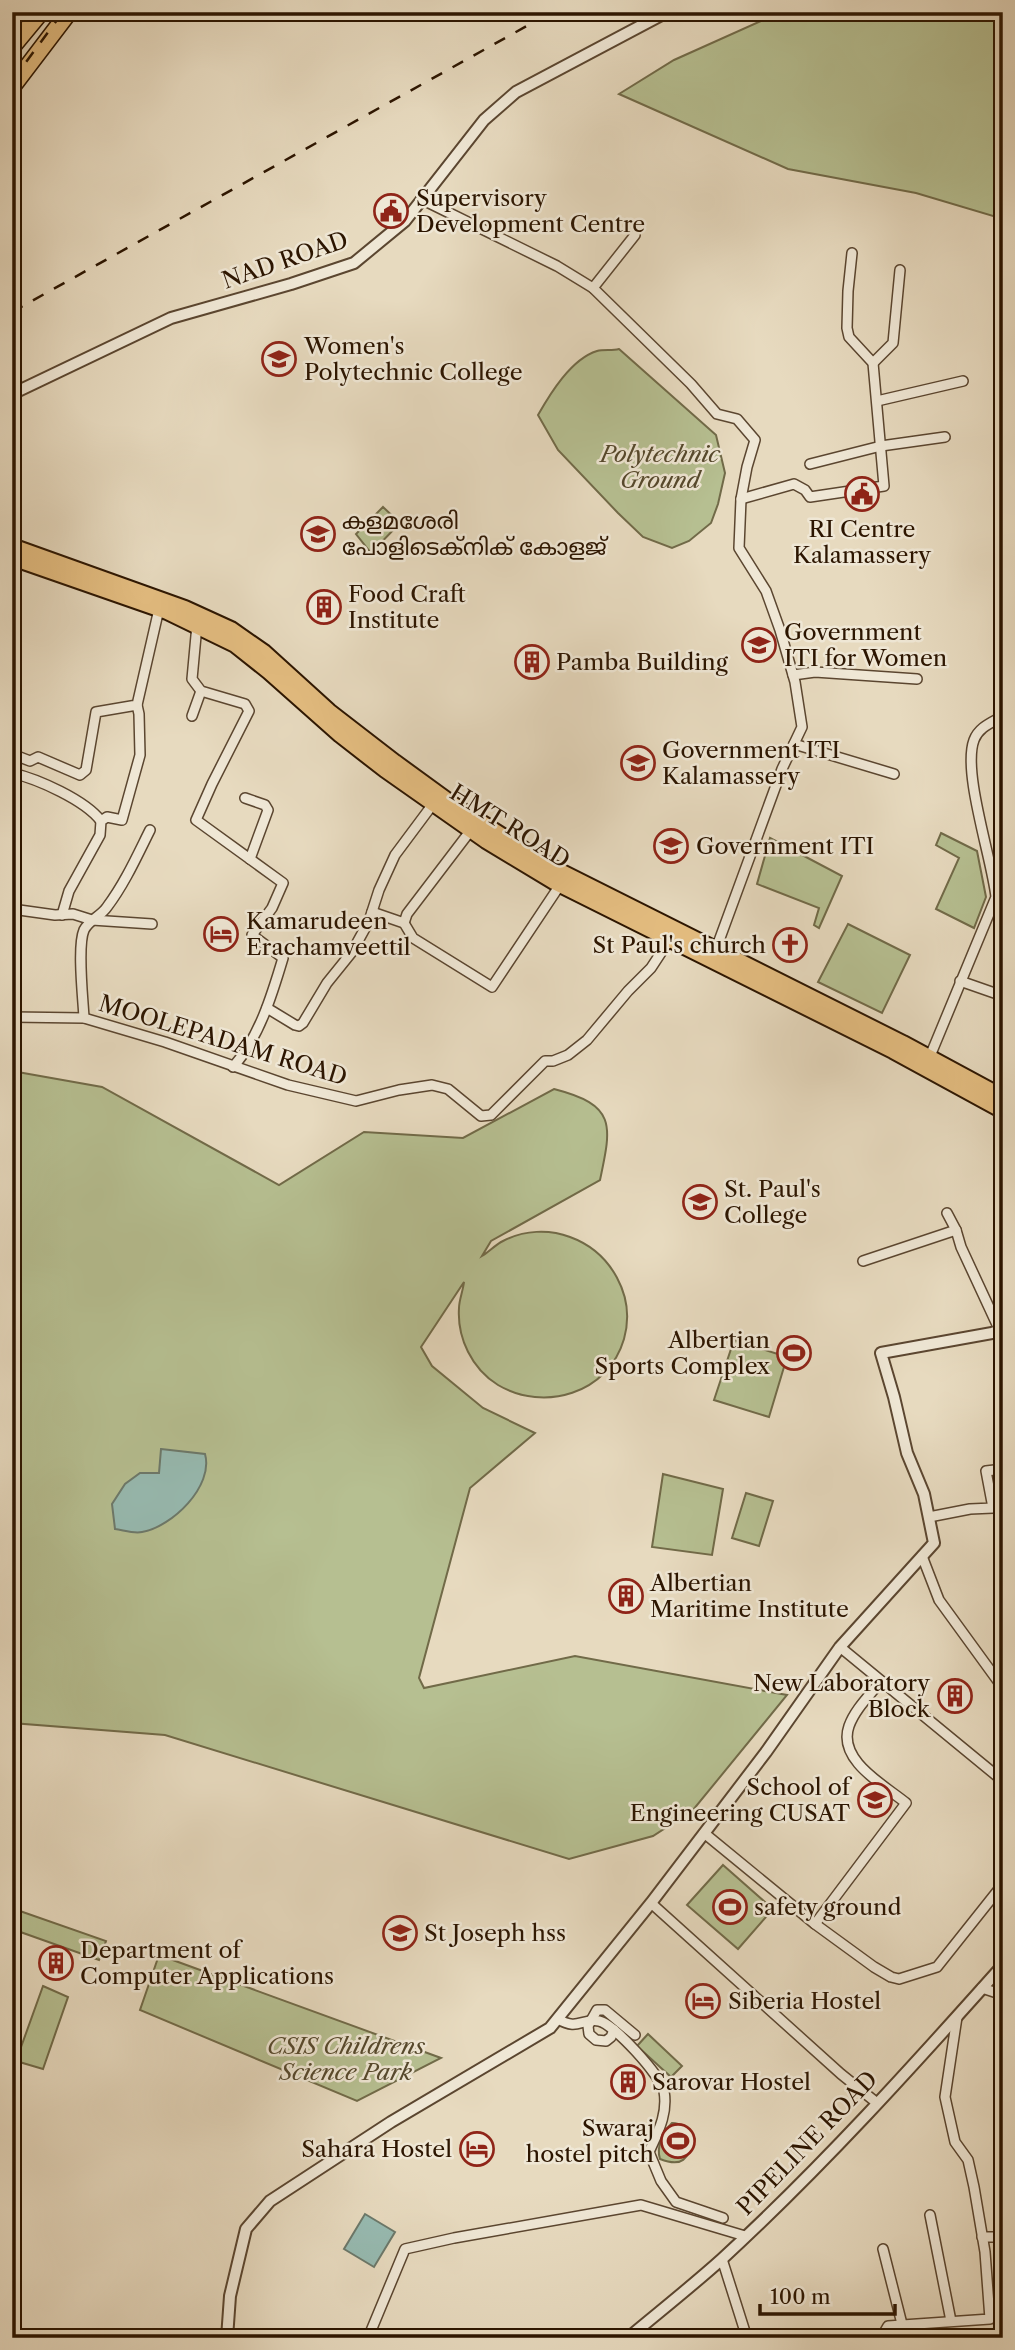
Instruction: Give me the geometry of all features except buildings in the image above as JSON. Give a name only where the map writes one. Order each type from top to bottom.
[{"type":"highway","points":[[12,47],[41,12]]},
{"type":"highway","points":[[12,87],[69,12]]},
{"type":"main road","name":"HMT ROAD","points":[[12,546],[185,608],[231,629],[264,652],[352,730],[454,805],[670,939],[742,969],[927,1063],[1003,1097]]},
{"type":"main road","name":"HMT ROAD","points":[[12,558],[159,609],[235,645],[340,735],[471,830],[560,885],[617,906],[716,949],[742,969]]},
{"type":"main road","name":"HMT ROAD","points":[[927,1063],[1003,1111]]},
{"type":"street","name":"NAD ROAD","points":[[12,394],[172,318],[290,285],[354,263],[405,221],[484,120],[516,92],[667,12]]},
{"type":"street","points":[[421,199],[557,266],[593,288],[691,384],[717,414],[737,419],[755,440],[741,499],[739,548],[766,591],[780,630],[793,675],[802,727],[782,769],[716,949]]},
{"type":"street","points":[[593,288],[635,235]]},
{"type":"street","points":[[741,499],[794,484],[805,490],[810,497],[884,486],[873,363],[849,337],[847,328],[852,253]]},
{"type":"street","points":[[873,363],[893,343],[900,270]]},
{"type":"street","points":[[877,401],[963,382]]},
{"type":"street","points":[[810,464],[881,446],[945,437]]},
{"type":"street","points":[[101,821],[107,817],[122,820],[140,755],[137,705],[159,609]]},
{"type":"street","points":[[197,625],[192,679],[201,691],[245,704],[249,711],[206,795],[197,820],[283,883],[273,906],[252,936],[284,958],[267,1009],[233,1067]]},
{"type":"street","points":[[793,675],[815,672],[917,679]]},
{"type":"street","points":[[192,716],[201,691]]},
{"type":"street","points":[[12,754],[30,761],[38,757],[80,775],[86,771],[96,712],[137,705]]},
{"type":"street","points":[[927,1063],[996,897],[970,762],[974,740],[981,728],[1003,716]]},
{"type":"street","points":[[794,744],[894,774]]},
{"type":"street","points":[[12,773],[53,789],[94,811],[101,821],[100,835],[69,891],[62,915]]},
{"type":"street","points":[[245,797],[265,805],[268,810],[250,859]]},
{"type":"street","points":[[267,1009],[295,1025],[303,1023],[327,983],[352,952],[395,855],[433,804]]},
{"type":"street","points":[[84,1018],[83,936],[92,920],[106,909],[120,887],[150,830]]},
{"type":"street","points":[[404,923],[407,914],[471,830]]},
{"type":"street","points":[[372,912],[404,923],[413,938],[492,986],[560,885]]},
{"type":"street","points":[[12,909],[152,925]]},
{"type":"street","name":"MOOLEPADAM ROAD","points":[[12,1017],[84,1018],[165,1042],[288,1085],[356,1101],[432,1085],[448,1089],[481,1116],[491,1115],[545,1061],[568,1055],[587,1040],[651,968],[670,939]]},
{"type":"street","points":[[960,981],[1003,996]]},
{"type":"street","points":[[227,2338],[230,2296],[246,2229],[270,2201],[391,2122],[550,2028],[651,1903],[766,1752],[839,1647],[934,1543],[924,1494],[907,1453],[881,1353],[1001,1330],[947,1213]]},
{"type":"street","points":[[863,1261],[956,1230]]},
{"type":"street","points":[[929,1517],[970,1509],[993,1508],[986,1471],[1003,1469]]},
{"type":"street","points":[[922,1556],[939,1600],[1003,1688]]},
{"type":"street","points":[[839,1647],[1003,1782]]},
{"type":"street","points":[[815,1924],[906,1804],[855,1763],[848,1746],[849,1727],[860,1706],[881,1681]]},
{"type":"street","points":[[704,1833],[815,1924],[874,1967],[899,1979],[937,1967],[1003,1884]]},
{"type":"street","points":[[651,1903],[841,2074],[877,2102]]},
{"type":"street","name":"PIPELINE ROAD","points":[[628,2338],[722,2259],[811,2173],[1003,1965]]},
{"type":"street","points":[[982,1988],[1003,1996]]},
{"type":"street","points":[[614,2030],[606,2041],[596,2040],[589,2034],[588,2026],[597,2010],[605,2010],[635,2035]]},
{"type":"street","points":[[881,2338],[888,2326],[990,2319],[982,2237],[968,2160],[955,2142],[945,2097],[957,2017]]},
{"type":"street","points":[[558,2019],[567,2025],[600,2021],[635,2049],[664,2088],[664,2117],[649,2152],[661,2181],[676,2202],[723,2218]]},
{"type":"street","points":[[368,2338],[405,2249],[641,2205],[746,2236]]},
{"type":"street","points":[[930,2215],[951,2321]]},
{"type":"street","points":[[982,2237],[1003,2237]]},
{"type":"street","points":[[883,2249],[902,2324]]},
{"type":"street","points":[[722,2259],[747,2338]]},
{"type":"green space","points":[[781,12],[1003,12],[1003,219],[916,193],[788,169],[619,94],[674,60]]},
{"type":"green space","name":"Polytechnic Ground","points":[[619,349],[716,435],[725,473],[711,523],[689,541],[672,548],[643,537],[618,513],[558,450],[538,415],[562,378],[578,361],[597,351]]},
{"type":"green space","points":[[383,507],[400,523],[371,553],[356,534]]},
{"type":"green space","points":[[941,833],[977,851],[986,897],[974,928],[936,909],[959,858],[936,845]]},
{"type":"green space","points":[[770,838],[842,876],[819,928],[814,925],[819,908],[757,884]]},
{"type":"green space","points":[[848,924],[910,955],[882,1013],[818,982]]},
{"type":"green space","points":[[12,1071],[102,1087],[279,1185],[364,1132],[463,1138],[554,1089],[589,1102],[599,1110],[607,1131],[600,1180],[491,1241],[482,1256],[511,1237],[537,1232],[570,1237],[597,1253],[617,1278],[626,1307],[624,1339],[616,1358],[604,1373],[589,1385],[572,1393],[535,1397],[498,1385],[474,1362],[464,1341],[459,1308],[464,1282],[421,1347],[432,1366],[483,1408],[535,1433],[470,1488],[419,1678],[424,1688],[575,1656],[787,1695],[693,1810],[653,1836],[569,1859],[165,1735],[12,1723]]},
{"type":"green space","points":[[734,1340],[787,1357],[769,1417],[714,1400]]},
{"type":"green space","points":[[663,1474],[723,1489],[712,1555],[652,1547]]},
{"type":"green space","points":[[746,1493],[773,1501],[759,1546],[732,1538]]},
{"type":"green space","name":"safety ground","points":[[723,1865],[773,1909],[738,1949],[687,1905]]},
{"type":"green space","points":[[17,1910],[106,1941],[99,1960],[12,1929]]},
{"type":"green space","name":"CSIS Childrens Science Park","points":[[159,1955],[441,2058],[357,2101],[140,2010]]},
{"type":"green space","points":[[43,1986],[68,1997],[43,2069],[16,2061]]},
{"type":"green space","points":[[648,2034],[682,2066],[671,2077],[637,2046]]},
{"type":"green space","name":"Swaraj hostel pitch","points":[[672,2123],[685,2128],[695,2139],[689,2152],[679,2162],[660,2159],[659,2154],[661,2140]]},
{"type":"water","points":[[161,1449],[205,1454],[206,1466],[197,1491],[177,1514],[154,1529],[132,1532],[115,1529],[112,1504],[125,1484],[140,1473],[159,1473]]},
{"type":"water","points":[[365,2214],[395,2232],[374,2267],[344,2249]]},
{"type":"railway","points":[[12,81],[63,12]]},
{"type":"railway","points":[[12,312],[552,12]]},
{"type":"place","name":"Supervisory Development Centre","points":[[391,211]]},
{"type":"place","name":"Women's Polytechnic College","points":[[279,359]]},
{"type":"place","name":"RI Centre Kalamassery","points":[[862,494]]},
{"type":"place","name":"കളമശേരി പോളിടെക്നിക് കോളജ്","points":[[318,534]]},
{"type":"place","name":"Food Craft Institute","points":[[324,607]]},
{"type":"place","name":"Government ITI for Women","points":[[759,645]]},
{"type":"place","name":"Pamba Building","points":[[532,662]]},
{"type":"place","name":"Government ITI Kalamassery","points":[[638,763]]},
{"type":"place","name":"Government ITI","points":[[671,846]]},
{"type":"place","name":"Kamarudeen Erachamveettil","points":[[221,934]]},
{"type":"place","name":"St Paul's church","points":[[790,945]]},
{"type":"place","name":"St. Paul's College","points":[[700,1202]]},
{"type":"place","name":"Albertian Sports Complex","points":[[794,1353]]},
{"type":"place","name":"Albertian Maritime Institute","points":[[626,1596]]},
{"type":"place","name":"New Laboratory Block","points":[[955,1696]]},
{"type":"place","name":"School of Engineering CUSAT","points":[[875,1800]]},
{"type":"place","name":"safety ground","points":[[730,1907]]},
{"type":"place","name":"St Joseph hss","points":[[400,1933]]},
{"type":"place","name":"Department of Computer Applications","points":[[56,1963]]},
{"type":"place","name":"Siberia Hostel","points":[[703,2001]]},
{"type":"place","name":"Sarovar Hostel","points":[[628,2082]]},
{"type":"place","name":"Swaraj hostel pitch","points":[[678,2141]]},
{"type":"place","name":"Sahara Hostel","points":[[477,2149]]}]
